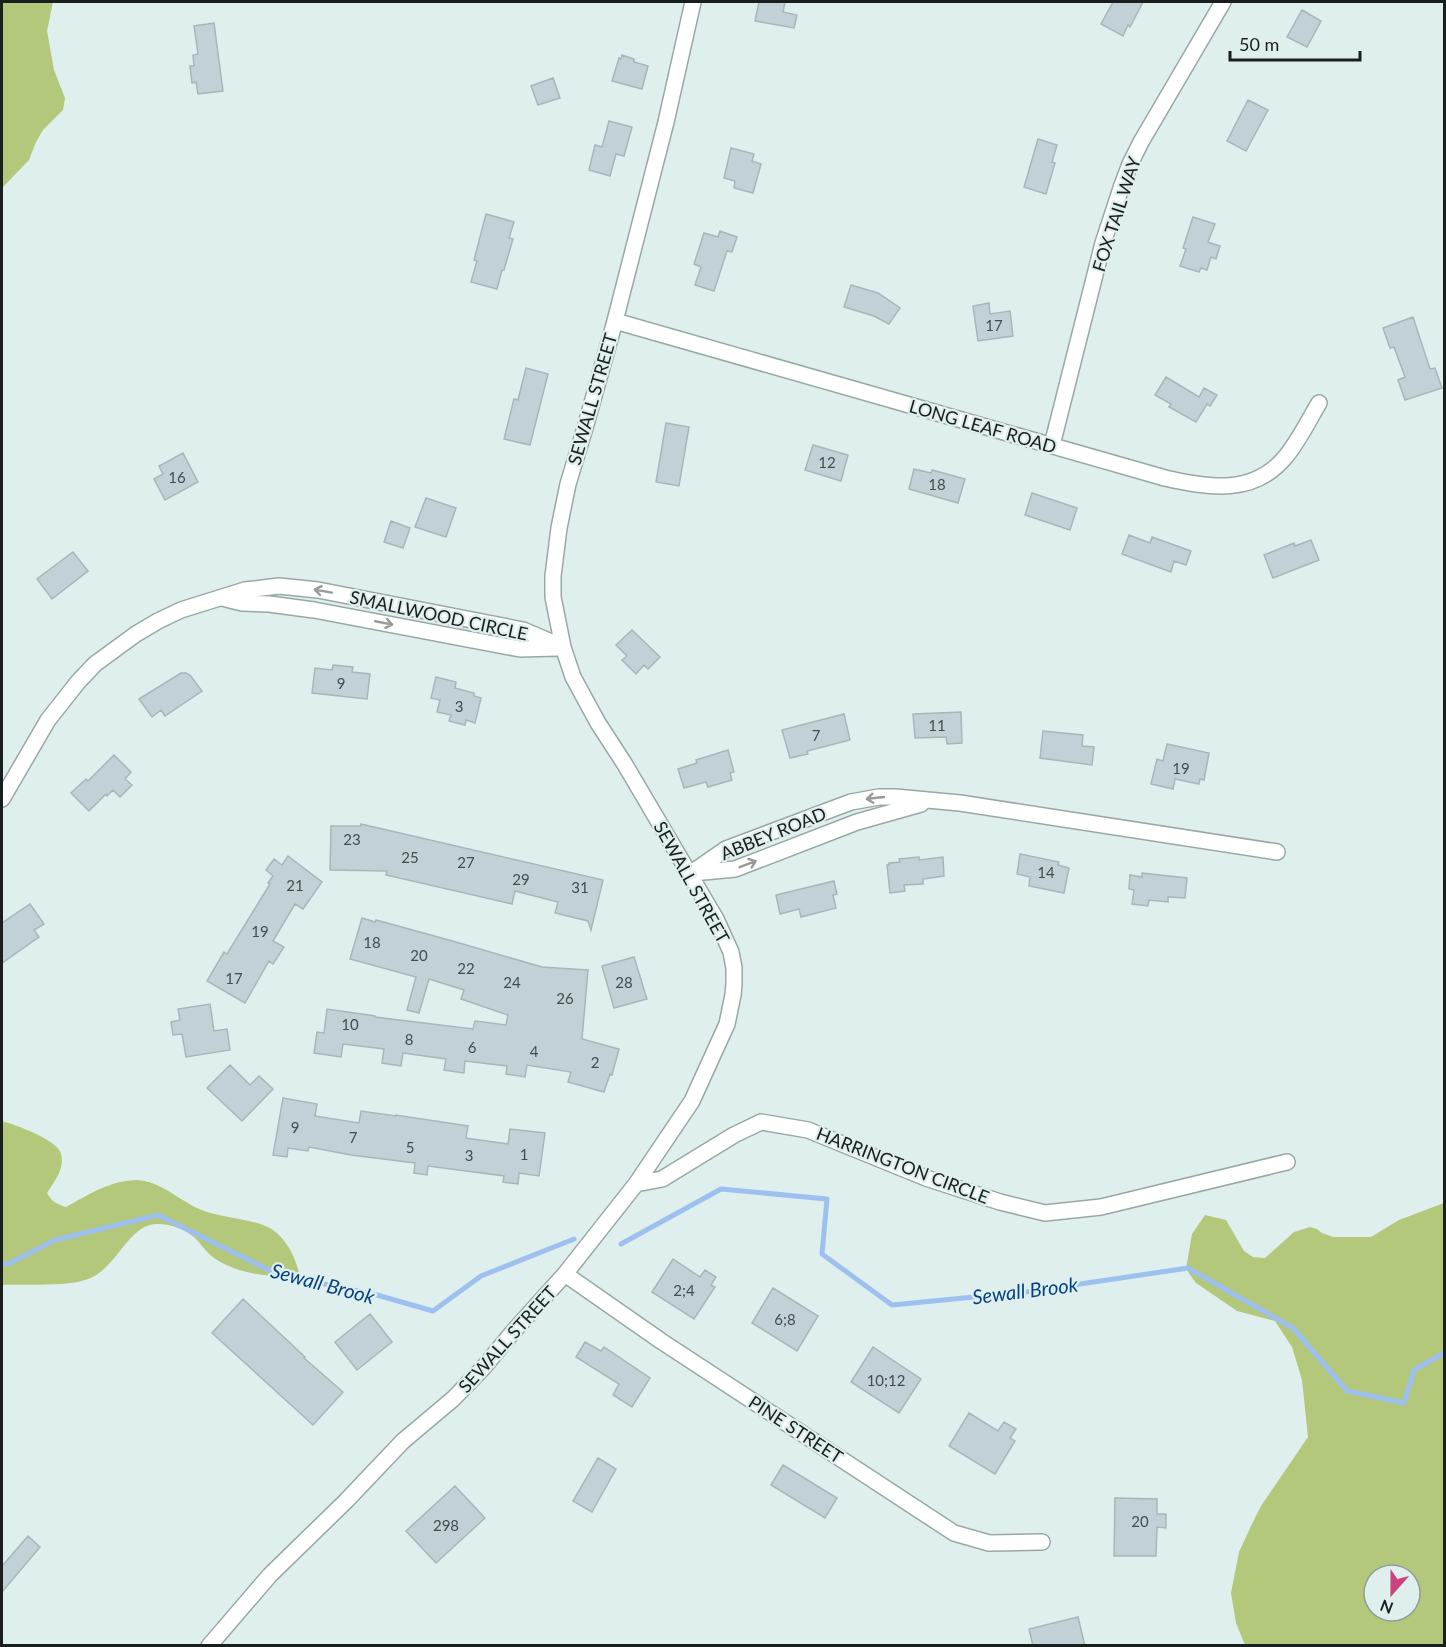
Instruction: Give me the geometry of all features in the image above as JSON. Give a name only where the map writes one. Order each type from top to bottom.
[{"type":"street","name":"SEWALL STREET","points":[[209,1646],[270,1575],[403,1441],[453,1399],[483,1368],[566,1274],[636,1184],[692,1101],[728,1023],[733,995],[734,968],[730,952],[716,919],[598,723],[573,677],[563,647],[554,604],[553,576],[559,528],[568,484],[615,321],[693,2]]},
{"type":"street","name":"FOX TAIL WAY","points":[[1052,445],[1103,243],[1130,164],[1167,96],[1224,2]]},
{"type":"street","name":"LONG LEAF ROAD","points":[[615,321],[1165,478],[1209,487],[1234,485],[1258,478],[1279,464],[1287,456],[1319,403]]},
{"type":"street","name":"SMALLWOOD CIRCLE","points":[[2,799],[48,720],[95,664],[135,634],[158,621],[181,610],[222,598],[242,603],[314,609],[520,649],[563,647]]},
{"type":"street","name":"ABBEY ROAD","points":[[690,874],[726,849],[851,802],[879,797],[960,803],[1277,852]]},
{"type":"street","name":"ABBEY ROAD","points":[[690,874],[735,868],[857,822],[903,808],[933,802]]},
{"type":"street","name":"HARRINGTON CIRCLE","points":[[636,1184],[662,1179],[734,1135],[761,1122],[808,1130],[926,1178],[1000,1202],[1045,1213],[1101,1207],[1287,1162]]},
{"type":"street","name":"PINE STREET","points":[[566,1274],[661,1341],[954,1533],[988,1543],[1042,1542]]},
{"type":"green space","points":[[2,2],[53,2],[47,31],[54,70],[65,98],[63,110],[43,130],[29,160],[2,188]]},
{"type":"green space","points":[[2,1121],[45,1138],[58,1149],[61,1154],[61,1165],[47,1193],[58,1204],[66,1207],[100,1189],[118,1183],[145,1181],[207,1212],[267,1226],[283,1239],[290,1249],[299,1272],[292,1277],[282,1277],[233,1268],[212,1256],[185,1231],[174,1226],[157,1224],[138,1231],[107,1266],[88,1279],[58,1284],[2,1285]]},
{"type":"green space","points":[[1444,1203],[1444,1645],[1245,1645],[1236,1623],[1231,1593],[1239,1552],[1261,1506],[1308,1437],[1302,1380],[1292,1347],[1275,1321],[1237,1311],[1196,1283],[1186,1269],[1192,1234],[1205,1215],[1226,1220],[1244,1251],[1253,1257],[1265,1258],[1294,1232],[1310,1227],[1333,1237],[1371,1237],[1399,1220]]},
{"type":"building","points":[[759,2],[785,2],[783,12],[797,15],[794,28],[755,21]]},
{"type":"building","points":[[1113,2],[1143,2],[1123,36],[1101,24]]},
{"type":"building","points":[[1302,10],[1321,21],[1307,47],[1287,37]]},
{"type":"building","points":[[214,23],[223,91],[198,94],[196,82],[192,83],[190,66],[194,66],[193,55],[198,54],[194,26]]},
{"type":"building","points":[[622,55],[648,66],[642,89],[612,81]]},
{"type":"building","points":[[553,78],[560,98],[538,105],[531,86]]},
{"type":"building","points":[[1248,100],[1268,110],[1246,151],[1227,141]]},
{"type":"building","points":[[609,121],[632,127],[624,156],[616,154],[610,176],[589,170],[595,145],[602,147]]},
{"type":"building","points":[[1038,139],[1057,145],[1052,162],[1055,163],[1046,194],[1024,187]]},
{"type":"building","points":[[731,148],[754,154],[752,161],[761,164],[753,193],[734,188],[735,181],[724,178]]},
{"type":"building","points":[[486,214],[514,222],[509,238],[513,239],[497,289],[471,282],[477,261],[474,260]]},
{"type":"building","points":[[1193,217],[1215,224],[1208,242],[1220,246],[1216,259],[1211,257],[1207,270],[1201,268],[1199,272],[1180,266]]},
{"type":"building","points":[[720,231],[737,237],[732,252],[727,251],[714,291],[695,285],[701,267],[694,264],[704,233],[718,237]]},
{"type":"building","points":[[851,285],[878,293],[900,308],[889,324],[874,316],[844,307]]},
{"type":"building","points":[[989,303],[990,314],[1010,311],[1013,336],[978,341],[973,306]]},
{"type":"building","points":[[1413,317],[1430,369],[1435,368],[1442,388],[1405,400],[1398,380],[1405,377],[1394,347],[1390,348],[1383,328]]},
{"type":"building","points":[[526,368],[548,374],[530,445],[504,439],[514,399],[518,400]]},
{"type":"building","points":[[1166,377],[1199,397],[1204,388],[1217,395],[1210,406],[1207,404],[1196,422],[1169,407],[1171,404],[1155,395]]},
{"type":"building","points":[[666,423],[689,427],[679,486],[656,482]]},
{"type":"building","points":[[813,445],[848,455],[841,481],[805,470]]},
{"type":"building","points":[[183,453],[198,482],[165,500],[154,479],[163,474],[159,466]]},
{"type":"building","points":[[914,469],[931,473],[932,470],[965,479],[958,503],[909,489]]},
{"type":"building","points":[[1032,493],[1077,508],[1070,530],[1025,515]]},
{"type":"building","points":[[426,498],[456,508],[446,537],[415,527]]},
{"type":"building","points":[[391,521],[410,528],[403,548],[384,542]]},
{"type":"building","points":[[1129,535],[1150,543],[1152,537],[1191,551],[1186,565],[1174,561],[1171,572],[1122,554]]},
{"type":"building","points":[[1311,540],[1319,560],[1273,578],[1264,555],[1294,543],[1295,546]]},
{"type":"building","points":[[73,552],[88,571],[52,599],[37,579]]},
{"type":"building","points":[[632,630],[660,657],[648,669],[644,665],[636,674],[622,660],[627,656],[616,645]]},
{"type":"building","points":[[333,665],[353,667],[352,672],[370,674],[367,699],[312,693],[315,668],[332,670]]},
{"type":"building","points":[[181,673],[190,675],[202,691],[165,716],[161,710],[152,717],[139,699]]},
{"type":"building","points":[[436,677],[456,682],[455,688],[474,693],[474,696],[481,698],[475,723],[466,720],[465,725],[449,721],[451,715],[437,712],[440,700],[431,698]]},
{"type":"building","points":[[961,712],[962,743],[947,744],[946,737],[915,738],[913,714]]},
{"type":"building","points":[[844,714],[850,740],[807,751],[808,754],[790,758],[782,730]]},
{"type":"building","points":[[1043,731],[1083,735],[1082,746],[1094,747],[1092,765],[1040,758]]},
{"type":"building","points":[[1167,744],[1209,753],[1204,780],[1200,779],[1199,784],[1175,779],[1173,789],[1151,784],[1157,759],[1163,761]]},
{"type":"building","points":[[728,750],[734,772],[730,773],[732,780],[708,787],[706,782],[684,788],[678,769],[697,763],[696,760]]},
{"type":"building","points":[[114,755],[131,772],[125,779],[132,785],[120,797],[113,790],[107,796],[106,794],[89,811],[71,793],[86,779],[88,781]]},
{"type":"building","points":[[361,824],[603,880],[591,930],[588,921],[555,913],[558,902],[515,891],[512,904],[386,875],[387,871],[330,870],[331,826],[361,826]]},
{"type":"building","points":[[1020,854],[1059,862],[1058,865],[1069,868],[1064,893],[1029,886],[1030,877],[1017,874]]},
{"type":"building","points":[[288,856],[322,882],[303,909],[295,904],[273,941],[284,947],[273,964],[269,961],[245,1003],[207,981],[224,952],[227,954],[270,884],[268,883],[273,876],[266,870],[274,859],[282,865]]},
{"type":"building","points":[[919,857],[919,860],[943,857],[944,876],[923,879],[923,884],[904,885],[905,891],[890,893],[887,865],[900,862],[899,859]]},
{"type":"building","points":[[1142,873],[1187,878],[1185,898],[1168,897],[1168,902],[1149,900],[1148,906],[1132,904],[1134,890],[1129,889],[1130,875],[1142,877]]},
{"type":"building","points":[[834,881],[837,894],[833,895],[836,908],[801,917],[799,909],[780,914],[776,895]]},
{"type":"building","points":[[30,904],[44,924],[34,930],[39,937],[2,963],[2,923]]},
{"type":"building","points":[[362,918],[542,967],[588,970],[582,1039],[619,1049],[612,1075],[610,1074],[604,1092],[568,1082],[571,1072],[527,1065],[525,1077],[506,1074],[507,1066],[465,1061],[464,1073],[444,1070],[446,1059],[403,1053],[401,1066],[382,1063],[384,1049],[343,1044],[341,1057],[314,1053],[317,1032],[324,1033],[327,1009],[473,1029],[475,1021],[506,1025],[508,1015],[461,999],[464,990],[429,979],[419,1013],[407,1010],[416,977],[350,959]]},
{"type":"building","points":[[634,957],[647,999],[614,1008],[602,966]]},
{"type":"building","points":[[210,1004],[214,1031],[227,1029],[230,1050],[186,1057],[182,1034],[173,1035],[171,1022],[180,1020],[178,1009]]},
{"type":"building","points":[[230,1065],[250,1085],[259,1076],[273,1089],[242,1121],[207,1088]]},
{"type":"building","points":[[283,1098],[317,1104],[315,1116],[359,1123],[361,1111],[396,1115],[468,1126],[466,1138],[508,1144],[510,1129],[545,1133],[539,1176],[519,1173],[518,1184],[503,1182],[504,1176],[428,1166],[427,1175],[414,1173],[415,1163],[309,1147],[308,1151],[288,1148],[287,1157],[273,1155]]},
{"type":"building","points":[[673,1259],[700,1277],[705,1270],[716,1277],[711,1285],[715,1287],[694,1319],[652,1292]]},
{"type":"building","points":[[773,1288],[818,1316],[797,1351],[752,1323]]},
{"type":"building","points":[[243,1299],[343,1392],[313,1425],[212,1333]]},
{"type":"building","points":[[370,1314],[392,1342],[357,1370],[335,1342]]},
{"type":"building","points":[[585,1342],[601,1351],[604,1347],[650,1378],[632,1407],[613,1395],[619,1384],[576,1357]]},
{"type":"building","points":[[873,1347],[921,1379],[899,1413],[851,1382]]},
{"type":"building","points":[[969,1413],[998,1431],[1004,1422],[1016,1429],[1010,1438],[1015,1441],[995,1474],[949,1446]]},
{"type":"building","points":[[598,1458],[616,1469],[592,1512],[573,1501]]},
{"type":"building","points":[[783,1465],[837,1498],[825,1518],[771,1485]]},
{"type":"building","points":[[455,1486],[485,1518],[436,1563],[406,1531]]},
{"type":"building","points":[[1115,1498],[1157,1499],[1157,1514],[1166,1514],[1166,1528],[1157,1527],[1156,1556],[1114,1556]]},
{"type":"building","points":[[28,1536],[40,1547],[2,1592],[2,1566]]},
{"type":"building","points":[[1078,1617],[1085,1646],[1033,1646],[1029,1629]]},
{"type":"waterway","name":"Sewall Brook","points":[[621,1244],[721,1189],[827,1199],[822,1254],[892,1305],[1026,1292],[1188,1268],[1293,1328],[1347,1391],[1404,1403],[1414,1370],[1444,1353]]},
{"type":"waterway","name":"Sewall Brook","points":[[2,1264],[8,1264],[55,1240],[158,1215],[277,1274],[377,1295],[433,1311],[481,1276],[574,1239]]}]
